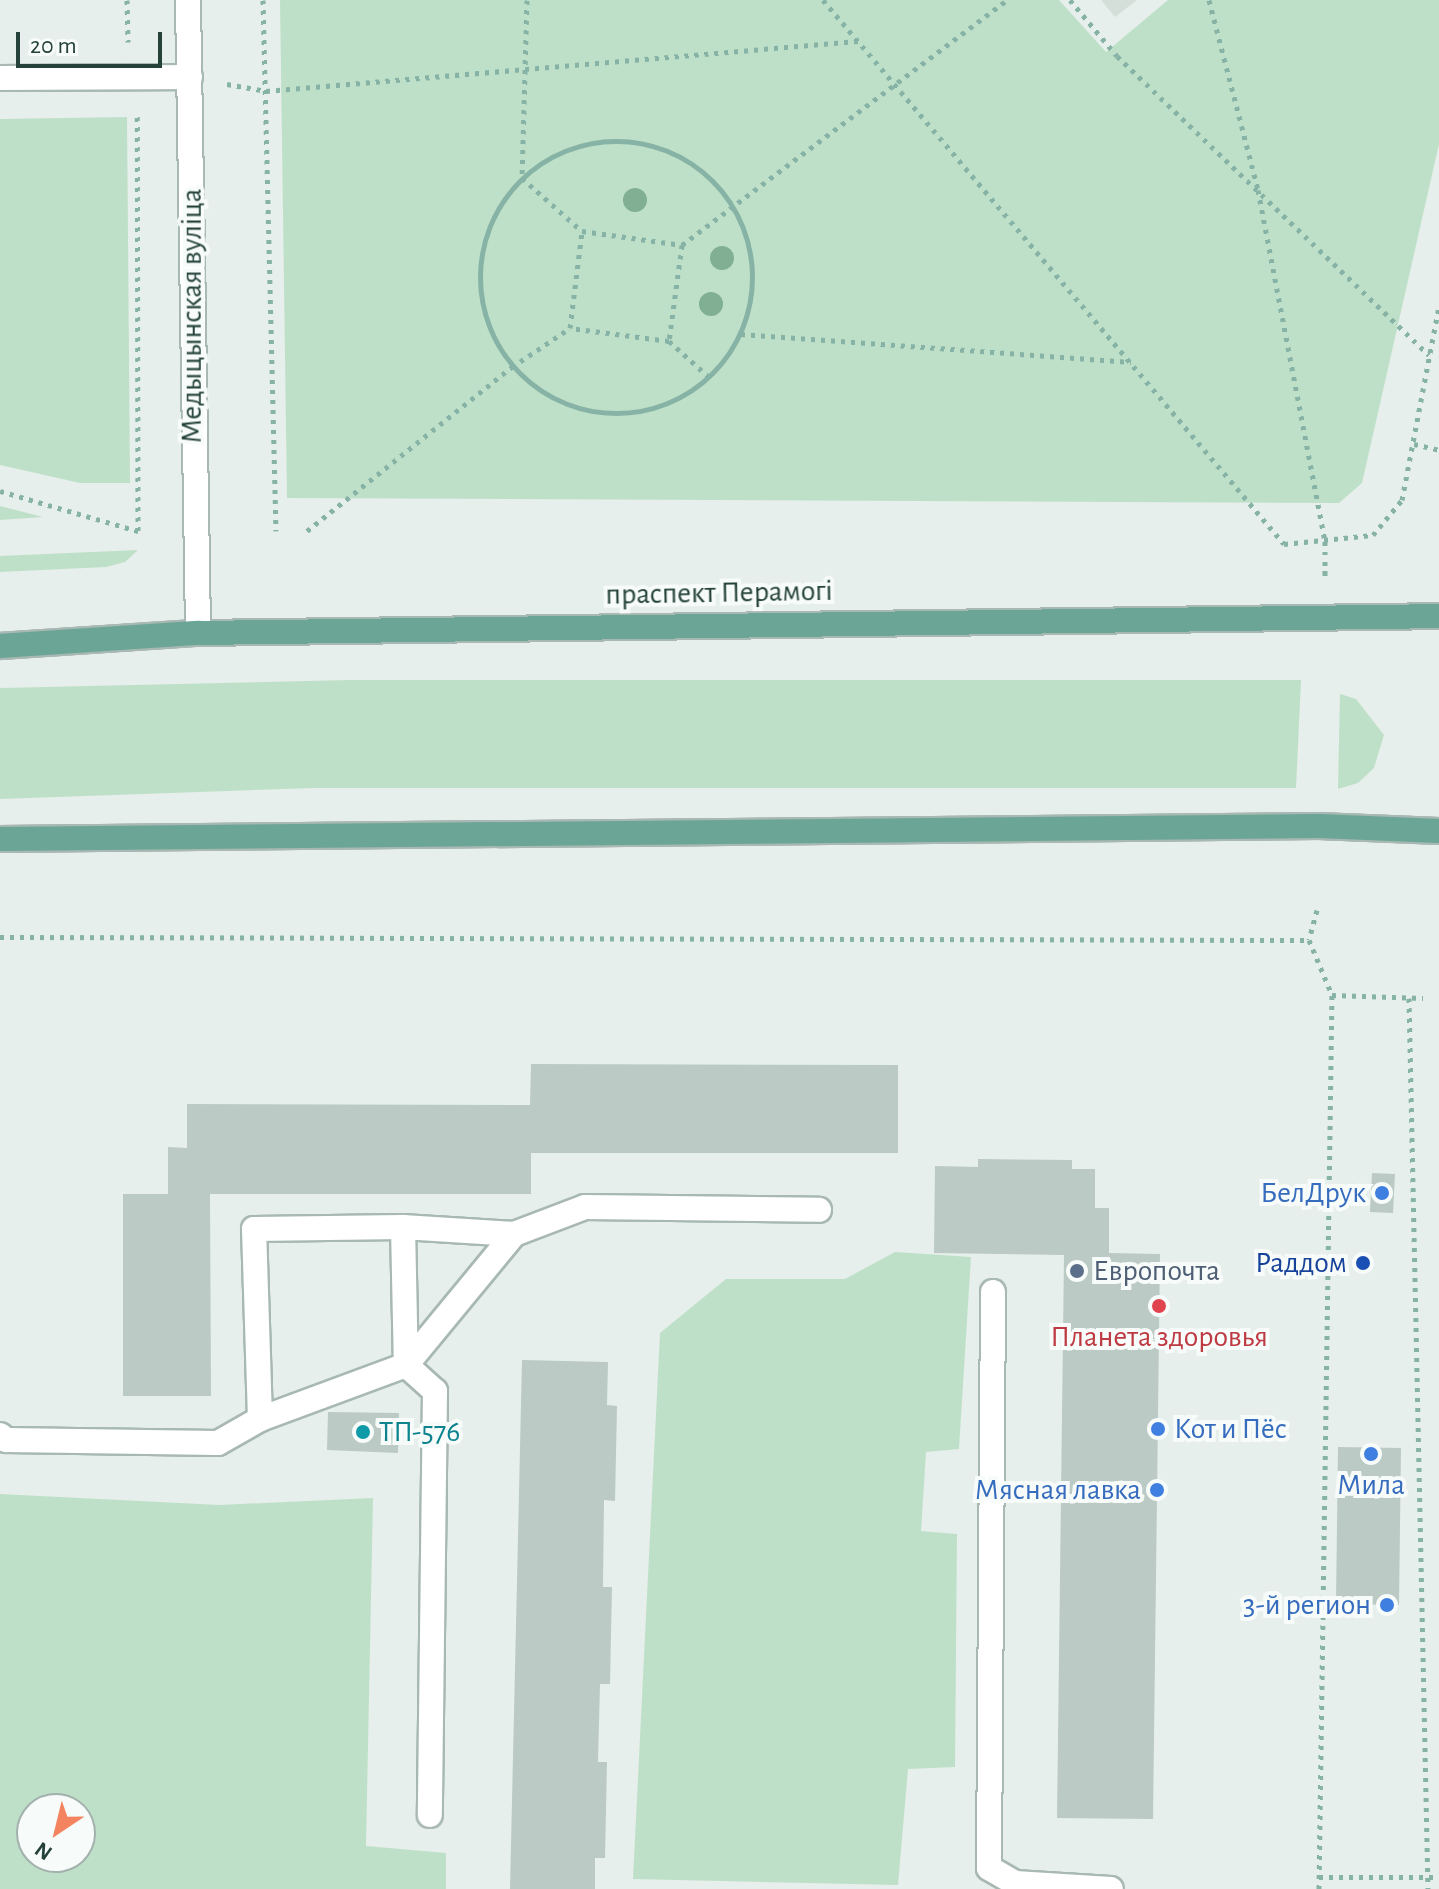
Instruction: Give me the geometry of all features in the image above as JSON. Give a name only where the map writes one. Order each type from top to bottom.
[{"type":"main road","name":"праспект Перамогі","points":[[0,646],[198,633],[1439,616]]},
{"type":"main road","points":[[0,839],[1319,826],[1439,831]]},
{"type":"street","name":"Медыцынская вуліца","points":[[188,0],[198,633]]},
{"type":"street","points":[[0,78],[190,77]]},
{"type":"street","points":[[260,1419],[254,1229],[403,1227],[514,1234],[585,1207],[819,1210]]},
{"type":"street","points":[[403,1227],[406,1365],[435,1391],[430,1815]]},
{"type":"street","points":[[0,1435],[6,1440],[218,1443],[260,1419],[406,1365],[514,1234]]},
{"type":"street","points":[[993,1292],[989,1868],[1015,1883],[1111,1889]]},
{"type":"path","points":[[0,491],[138,531],[133,77],[127,0]]},
{"type":"path","points":[[263,0],[276,531]]},
{"type":"path","points":[[522,178],[527,0]]},
{"type":"path","points":[[823,0],[1284,544],[1373,535],[1402,500],[1439,306]]},
{"type":"path","points":[[669,341],[682,245],[1007,0]]},
{"type":"path","points":[[1070,0],[1117,56],[1430,355]]},
{"type":"path","points":[[1209,0],[1258,190],[1325,541],[1325,576]]},
{"type":"path","points":[[190,77],[266,91],[859,41]]},
{"type":"path","points":[[590,142],[641,142],[689,161],[733,206],[745,230],[753,286],[741,334],[710,378],[665,407],[624,415],[569,408],[531,387],[512,367],[488,321],[477,268],[488,225],[522,178],[550,156],[590,142]]},
{"type":"path","points":[[522,178],[582,231],[682,245]]},
{"type":"path","points":[[570,328],[582,231]]},
{"type":"path","points":[[307,531],[512,367],[570,328],[669,341],[710,378]]},
{"type":"path","points":[[741,334],[1131,362]]},
{"type":"path","points":[[1414,444],[1439,450]]},
{"type":"path","points":[[1317,910],[1309,940],[1332,995],[1319,1889]]},
{"type":"path","points":[[0,937],[1309,940]]},
{"type":"path","points":[[1332,995],[1423,998]]},
{"type":"path","points":[[1409,998],[1428,1889]]},
{"type":"path","points":[[1319,1877],[1437,1877]]},
{"type":"shaded area","points":[[1101,0],[1137,0],[1115,17]]},
{"type":"green space","points":[[280,0],[1059,0],[1106,52],[1168,0],[1439,0],[1439,144],[1362,483],[1339,503],[287,498]]},
{"type":"green space","points":[[127,117],[130,483],[80,483],[0,465],[0,119]]},
{"type":"green space","points":[[0,506],[43,517],[0,520]]},
{"type":"green space","points":[[138,550],[125,562],[106,567],[0,572],[0,556]]},
{"type":"green space","points":[[350,680],[1301,680],[1296,788],[314,788],[0,799],[0,688]]},
{"type":"green space","points":[[1340,694],[1356,699],[1384,735],[1374,768],[1358,783],[1338,789]]},
{"type":"green space","points":[[895,1252],[971,1257],[959,1449],[926,1452],[921,1531],[957,1534],[955,1767],[908,1769],[898,1885],[633,1879],[660,1333],[726,1279],[845,1279]]},
{"type":"green space","points":[[0,1494],[219,1505],[373,1498],[366,1846],[446,1853],[446,1889],[0,1889]]},
{"type":"building","points":[[531,1064],[898,1065],[898,1153],[531,1153],[531,1194],[210,1194],[211,1396],[123,1396],[123,1194],[168,1194],[168,1147],[187,1148],[187,1104],[530,1105]]},
{"type":"building","points":[[978,1159],[1072,1160],[1072,1169],[1095,1169],[1095,1208],[1109,1208],[1109,1253],[1160,1254],[1153,1819],[1057,1818],[1064,1255],[934,1253],[935,1166],[978,1167]]},
{"type":"building","name":"БелДрук","points":[[1372,1173],[1395,1174],[1393,1213],[1370,1212]]},
{"type":"building","points":[[522,1360],[608,1362],[607,1405],[617,1406],[615,1501],[604,1500],[603,1587],[612,1587],[610,1684],[600,1684],[598,1762],[607,1762],[605,1858],[595,1858],[595,1889],[510,1889]]},
{"type":"building","name":"ТП-576","points":[[328,1412],[399,1413],[398,1453],[327,1450]]},
{"type":"building","points":[[1338,1447],[1401,1448],[1399,1605],[1336,1604]]},
{"type":"place","name":"БелДрук","points":[[1382,1193]]},
{"type":"place","name":"Раддом","points":[[1363,1263]]},
{"type":"place","name":"Европочта","points":[[1077,1271]]},
{"type":"place","name":"Планета здоровья","points":[[1159,1306]]},
{"type":"place","name":"Кот и Пёс","points":[[1158,1429]]},
{"type":"place","name":"ТП-576","points":[[363,1432]]},
{"type":"place","name":"Мила","points":[[1371,1454]]},
{"type":"place","name":"Мясная лавка","points":[[1157,1490]]},
{"type":"place","name":"3-й регион","points":[[1387,1605]]}]
